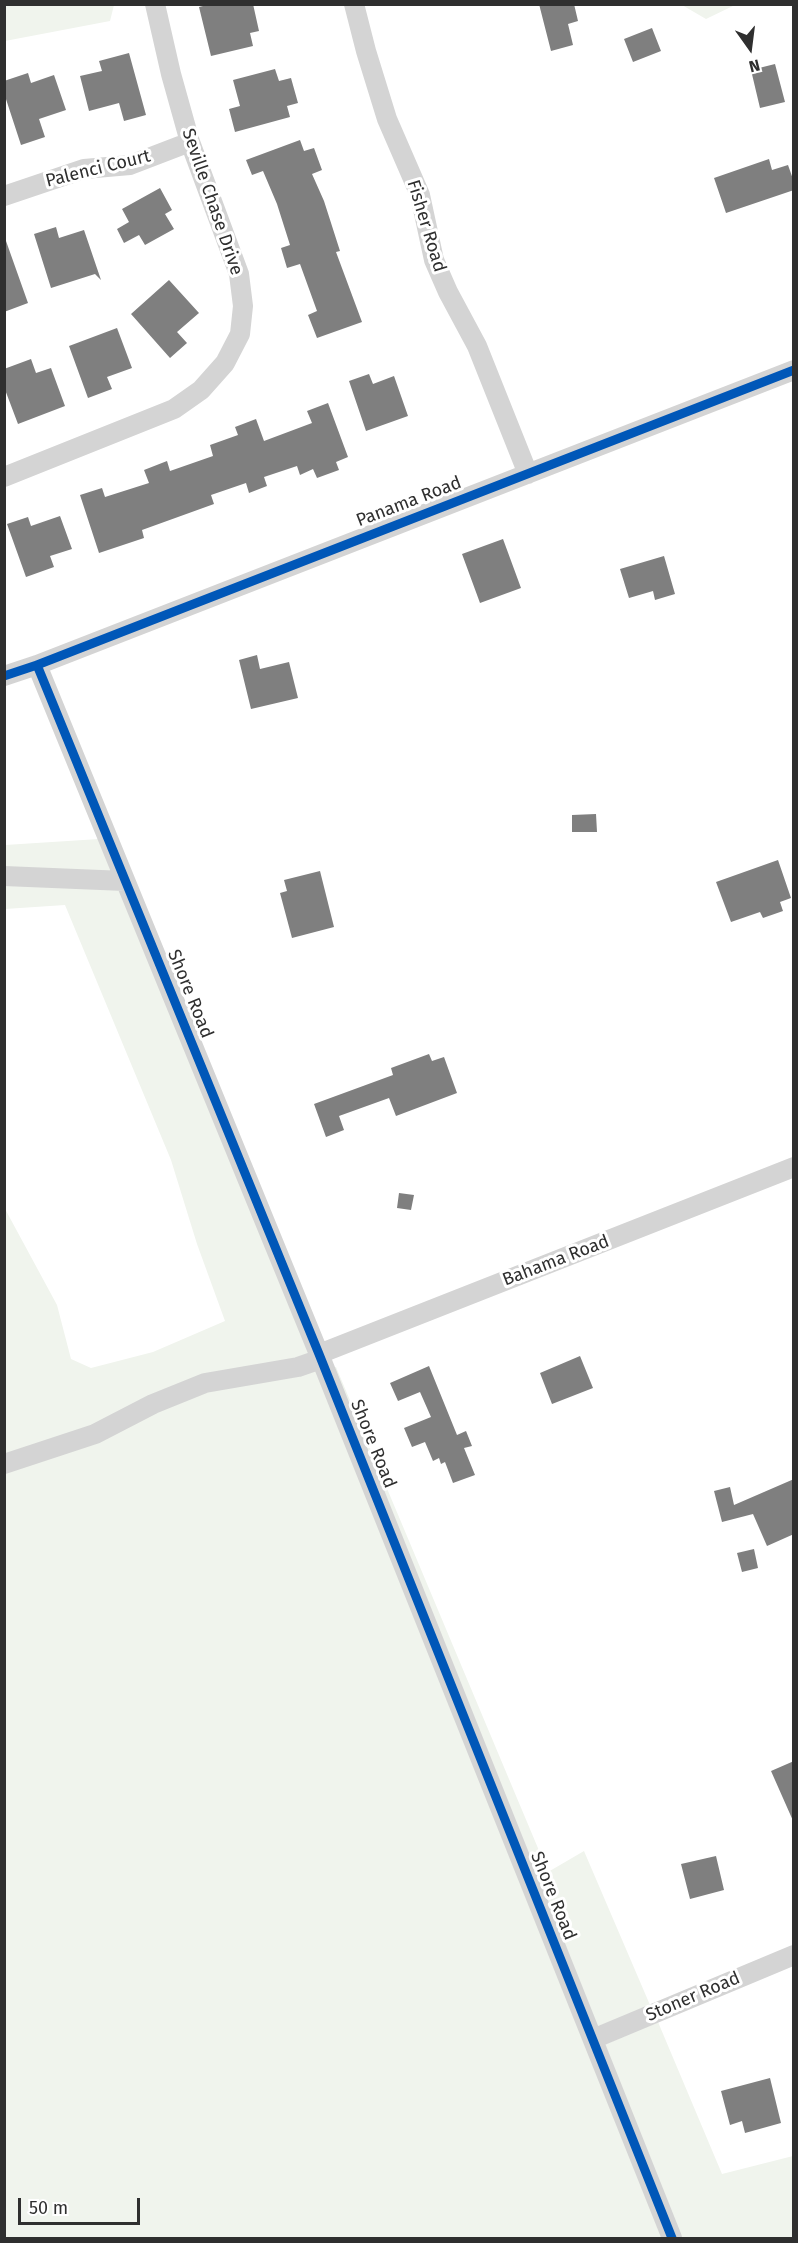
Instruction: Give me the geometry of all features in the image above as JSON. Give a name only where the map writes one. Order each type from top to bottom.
[{"type":"street","name":"Seville Chase Drive","points":[[4,477],[174,409],[201,390],[225,363],[240,334],[243,306],[238,274],[190,142],[155,4]]},
{"type":"street","name":"Fisher Road","points":[[354,4],[387,119],[420,195],[434,260],[447,292],[477,346],[528,474]]},
{"type":"street","name":"Palenci Court","points":[[4,196],[84,169],[130,165],[190,142]]},
{"type":"street","name":"Panama Road","points":[[37,665],[794,369]]},
{"type":"street","points":[[4,676],[37,665]]},
{"type":"street","name":"Shore Road","points":[[37,665],[320,1356],[672,2238]]},
{"type":"street","points":[[4,876],[125,880]]},
{"type":"street","name":"Bahama Road","points":[[4,1464],[95,1434],[153,1404],[205,1383],[298,1367],[320,1356],[794,1167]]},
{"type":"street","name":"Stoner Road","points":[[593,2039],[794,1955]]},
{"type":"shaded area","points":[[682,4],[735,5],[706,19]]},
{"type":"shaded area","points":[[4,5],[114,5],[110,21],[5,41]]},
{"type":"shaded area","points":[[99,839],[316,1369],[663,2238],[5,2238],[4,1207],[57,1305],[71,1359],[91,1368],[153,1352],[225,1321],[197,1244],[171,1160],[65,905],[5,909],[5,845]]},
{"type":"shaded area","points":[[334,1367],[336,1367],[548,1872],[584,1851],[650,2005],[597,2027]]},
{"type":"shaded area","points":[[658,2022],[722,2174],[793,2156],[793,2238],[681,2238],[604,2045]]},
{"type":"building","points":[[211,4],[253,4],[259,31],[250,33],[253,46],[211,56],[199,7]]},
{"type":"building","points":[[539,4],[574,4],[578,21],[568,24],[573,45],[551,51]]},
{"type":"building","points":[[652,28],[661,51],[633,62],[624,39]]},
{"type":"building","points":[[129,53],[146,115],[124,121],[119,103],[89,111],[80,76],[102,71],[99,61]]},
{"type":"building","points":[[775,64],[785,102],[760,108],[751,70]]},
{"type":"building","points":[[275,69],[279,81],[291,78],[298,103],[287,106],[290,117],[235,132],[229,109],[240,106],[233,80]]},
{"type":"building","points":[[28,73],[31,83],[54,75],[66,110],[39,119],[45,137],[21,145],[4,93],[4,81]]},
{"type":"building","points":[[300,140],[304,151],[314,148],[322,170],[312,174],[324,201],[340,251],[336,252],[362,322],[317,338],[308,315],[317,311],[300,264],[287,268],[281,248],[290,245],[277,204],[263,171],[252,175],[246,160]]},
{"type":"building","points":[[769,159],[772,170],[788,165],[794,182],[794,190],[726,213],[714,178]]},
{"type":"building","points":[[160,188],[172,210],[165,214],[174,229],[145,245],[139,235],[124,243],[117,229],[129,222],[122,209]]},
{"type":"building","points":[[56,227],[59,238],[84,230],[101,280],[95,274],[51,288],[34,234]]},
{"type":"building","points":[[4,241],[6,241],[28,303],[4,312]]},
{"type":"building","points":[[169,280],[199,313],[177,332],[187,343],[170,358],[131,314]]},
{"type":"building","points":[[117,328],[132,368],[107,377],[112,389],[88,398],[69,346]]},
{"type":"building","points":[[31,359],[36,373],[51,368],[65,406],[18,424],[4,387],[4,369]]},
{"type":"building","points":[[369,374],[373,384],[394,376],[408,416],[366,431],[349,381]]},
{"type":"building","points":[[328,403],[348,457],[336,462],[339,470],[317,478],[313,469],[300,475],[297,466],[264,477],[267,486],[249,493],[246,483],[211,495],[214,504],[142,530],[144,538],[99,553],[80,495],[102,488],[105,497],[149,483],[144,470],[167,461],[170,471],[213,456],[210,445],[238,435],[235,427],[256,419],[264,441],[312,423],[307,411]]},
{"type":"building","points":[[60,516],[72,549],[50,556],[54,567],[26,577],[7,524],[28,517],[31,526]]},
{"type":"building","points":[[503,539],[521,588],[480,603],[462,554]]},
{"type":"building","points":[[664,556],[675,594],[655,600],[653,591],[629,598],[620,569]]},
{"type":"building","points":[[257,655],[260,669],[289,662],[298,698],[251,709],[239,660]]},
{"type":"building","points":[[596,814],[597,832],[572,832],[572,815]]},
{"type":"building","points":[[778,860],[791,898],[780,902],[783,911],[763,918],[760,912],[731,922],[716,882]]},
{"type":"building","points":[[320,871],[334,927],[292,938],[280,893],[287,891],[284,880]]},
{"type":"building","points":[[429,1054],[432,1061],[444,1057],[457,1093],[396,1116],[389,1098],[339,1116],[344,1130],[326,1137],[314,1104],[393,1075],[391,1068]]},
{"type":"building","points":[[399,1193],[414,1195],[411,1210],[397,1208]]},
{"type":"building","points":[[580,1356],[593,1388],[552,1404],[540,1373]]},
{"type":"building","points":[[429,1366],[457,1435],[466,1431],[472,1446],[464,1448],[475,1475],[453,1483],[445,1462],[441,1464],[439,1458],[433,1461],[425,1442],[412,1447],[404,1428],[431,1417],[420,1392],[398,1401],[390,1383]]},
{"type":"building","points":[[794,1479],[794,1534],[767,1546],[753,1514],[722,1522],[714,1491],[730,1487],[734,1505]]},
{"type":"building","points":[[754,1549],[758,1568],[742,1572],[737,1553]]},
{"type":"building","points":[[794,1761],[794,1823],[771,1771]]},
{"type":"building","points":[[716,1856],[724,1890],[690,1899],[681,1864]]},
{"type":"building","points":[[770,2078],[781,2123],[745,2133],[742,2121],[730,2125],[721,2091]]},
{"type":"cycle path","points":[[4,676],[794,370]]},
{"type":"cycle path","points":[[37,665],[319,1354],[672,2238]]}]
